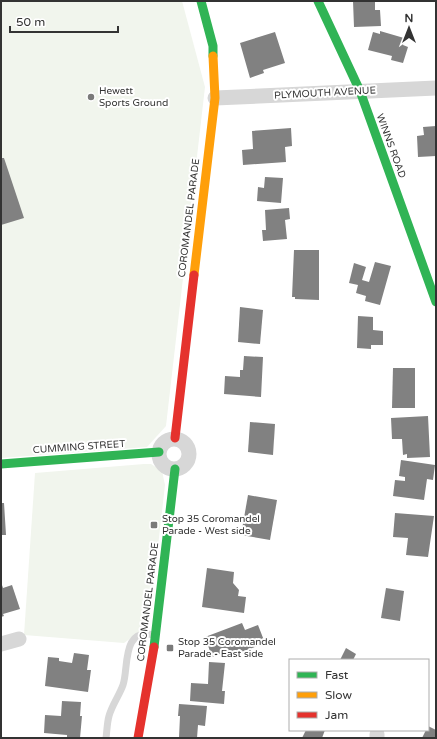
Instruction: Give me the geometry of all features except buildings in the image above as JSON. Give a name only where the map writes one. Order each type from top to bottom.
[{"type":"street","name":"COROMANDEL PARADE","points":[[175,438],[215,98],[213,46],[201,1]]},
{"type":"street","name":"WINNS ROAD","points":[[318,1],[360,91],[436,302]]},
{"type":"street","name":"PLYMOUTH AVENUE","points":[[215,98],[436,88]]},
{"type":"street","points":[[175,438],[184,442],[189,451],[188,461],[180,468],[175,469],[165,466],[159,457],[159,452],[160,448],[166,441],[175,438]]},
{"type":"street","name":"CUMMING STREET","points":[[1,464],[159,452]]},
{"type":"street","name":"COROMANDEL PARADE","points":[[138,738],[156,636],[175,469]]},
{"type":"street","points":[[1,644],[19,639]]},
{"type":"lane","points":[[106,738],[109,716],[124,684],[126,655],[130,645],[138,637],[148,634],[156,636]]},
{"type":"shaded area","points":[[1,1],[182,1],[205,87],[166,426],[147,447],[1,458]]},
{"type":"shaded area","points":[[151,464],[162,471],[165,485],[149,625],[124,643],[24,635],[35,473]]},
{"type":"traffic: fast","points":[[201,1],[213,46],[213,56]]},
{"type":"traffic: fast","points":[[318,1],[360,91],[436,302]]},
{"type":"traffic: fast","points":[[1,464],[159,452]]},
{"type":"traffic: fast","points":[[154,647],[175,469]]},
{"type":"traffic: slow","points":[[194,275],[215,98],[213,56]]},
{"type":"traffic: jam","points":[[175,438],[194,275]]},
{"type":"traffic: jam","points":[[138,738],[154,647]]},
{"type":"place","name":"Hewett Sports Ground","points":[[91,97]]},
{"type":"place","name":"Stop 35 Coromandel Parade - West side","points":[[154,525]]},
{"type":"place","name":"Stop 35 Coromandel Parade - East side","points":[[170,648]]}]
